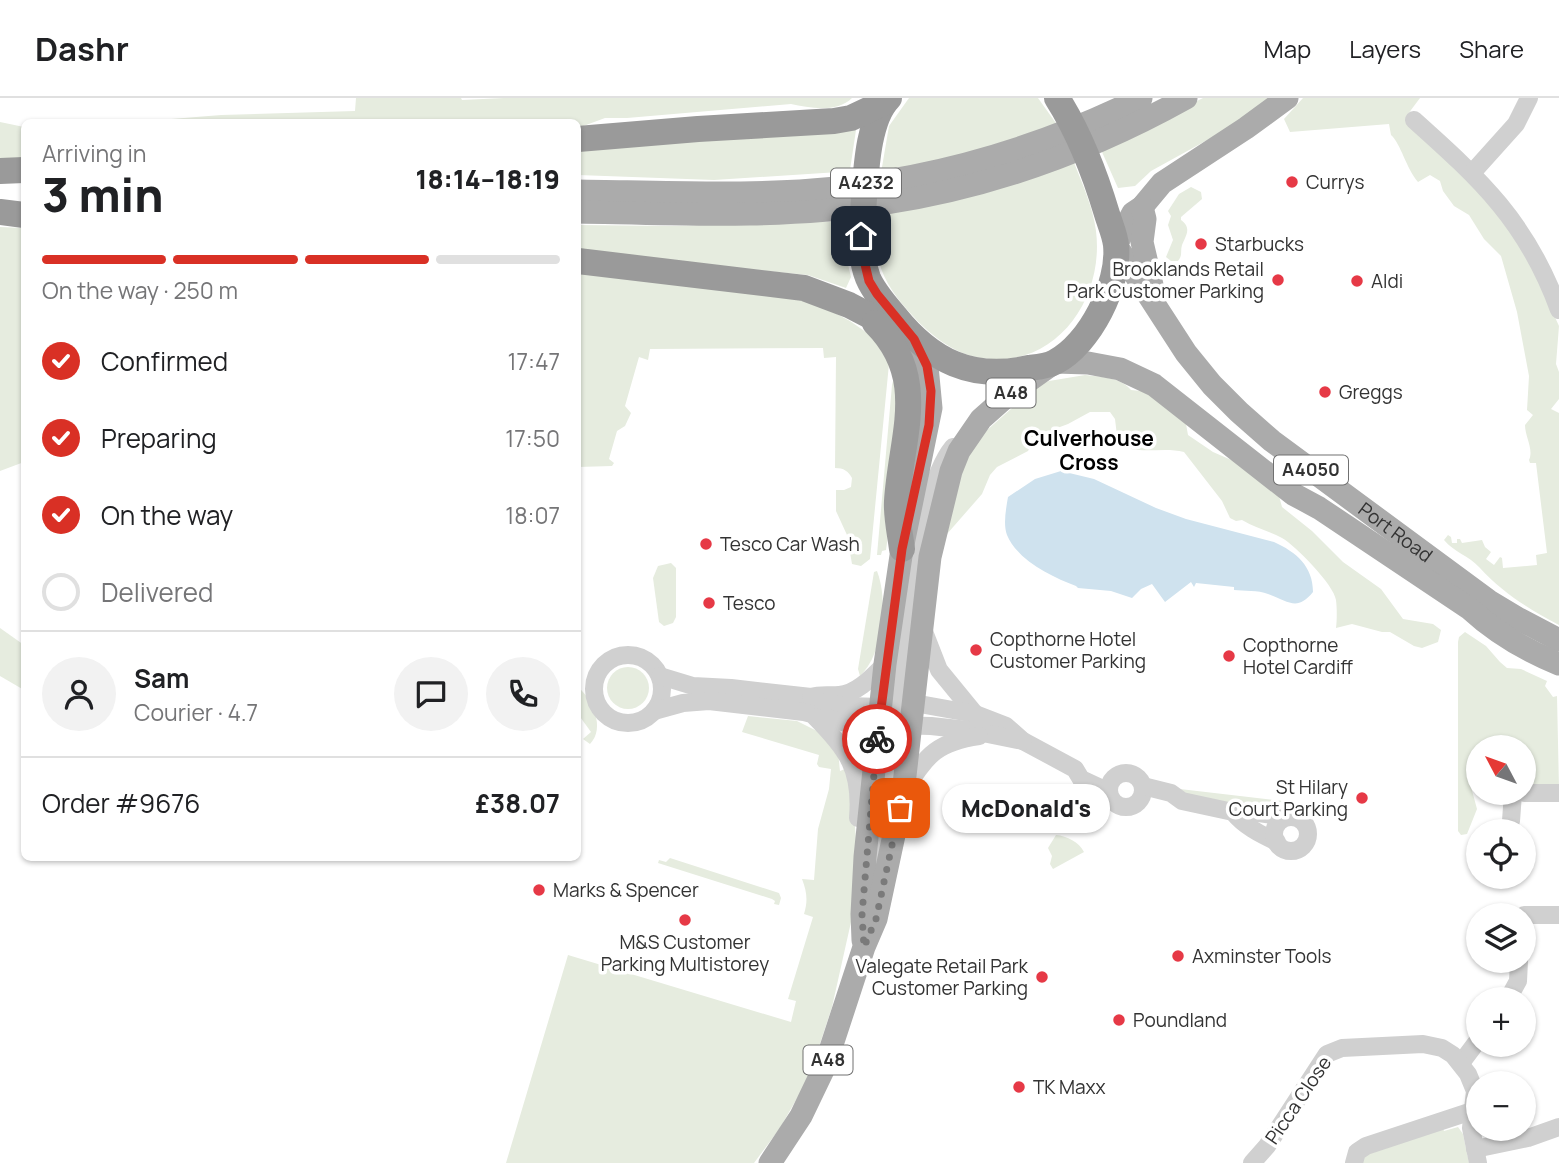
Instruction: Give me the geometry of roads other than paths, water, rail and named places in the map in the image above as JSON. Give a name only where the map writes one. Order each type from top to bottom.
[{"type":"highway","points":[[581,261],[804,288],[863,312],[954,364],[982,371],[1010,372],[1055,362],[1086,334],[1102,307],[1112,279],[1116,245],[1102,197],[1072,123],[1057,98]]},
{"type":"highway","points":[[581,139],[834,121],[851,118],[887,99]]},
{"type":"highway","points":[[887,99],[871,139],[861,223],[863,256],[869,281],[914,339]]},
{"type":"highway","points":[[0,171],[21,170]]},
{"type":"highway","points":[[0,212],[21,215]]},
{"type":"highway","points":[[863,312],[891,342],[908,381],[909,403],[897,503],[902,549]]},
{"type":"main road","name":"A4232","points":[[581,191],[788,191],[891,180],[975,162],[1040,142],[1141,98]]},
{"type":"main road","name":"A4232","points":[[581,212],[727,215],[880,204],[992,180],[1049,161],[1107,138],[1186,98]]},
{"type":"main road","points":[[1116,245],[1133,213],[1142,207],[1173,173],[1231,139],[1287,98]]},
{"type":"main road","points":[[0,180],[21,181]]},
{"type":"main road","points":[[0,202],[21,203]]},
{"type":"main road","points":[[1142,207],[1145,219],[1142,242],[1153,282],[1150,299]]},
{"type":"main road","name":"Port Road","points":[[1116,245],[1186,353],[1212,385],[1262,432],[1489,601],[1559,640]]},
{"type":"main road","name":"A48","points":[[770,1163],[801,1116],[825,1066],[864,947],[876,919],[903,793],[896,715],[885,664],[902,549],[931,408],[927,366],[914,339]]},
{"type":"main road","name":"Port Road","points":[[1055,362],[1106,366],[1144,378],[1293,495],[1319,508],[1470,609],[1485,622],[1559,664]]},
{"type":"main road","name":"A48","points":[[864,947],[862,914],[865,857],[896,715],[922,622],[930,556],[939,513],[955,461],[973,430],[990,409],[1055,362]]},
{"type":"street","points":[[1472,173],[1516,124],[1530,98]]},
{"type":"street","points":[[1414,120],[1472,173],[1511,216],[1553,280],[1559,310]]},
{"type":"street","points":[[862,914],[871,890],[918,555],[930,499],[943,461],[951,449],[973,430]]},
{"type":"street","points":[[922,622],[939,670],[975,714]]},
{"type":"street","points":[[654,711],[662,695],[660,676],[651,663],[630,654],[608,661],[595,680],[596,702],[611,718],[621,722],[632,723],[642,720],[654,711],[701,701],[812,706]]},
{"type":"street","points":[[812,706],[820,694],[842,695],[856,690],[885,664]]},
{"type":"street","points":[[660,676],[694,686],[731,688],[812,706],[839,723],[896,715],[975,714],[1006,726],[1023,741],[1075,769],[1085,769],[1111,786]]},
{"type":"street","points":[[812,706],[847,752],[856,771],[860,797],[858,825],[865,857]]},
{"type":"street","points":[[896,715],[1023,741]]},
{"type":"street","points":[[903,793],[921,763],[934,750],[963,738],[989,734]]},
{"type":"street","points":[[1129,772],[1140,779],[1141,794],[1131,806],[1124,807],[1113,802],[1111,786],[1117,775],[1129,772]]},
{"type":"street","points":[[1141,794],[1171,793],[1182,801],[1233,812],[1297,817],[1306,824],[1307,840],[1300,849],[1291,851],[1240,820],[1233,812]]},
{"type":"street","points":[[1536,793],[1559,793]]},
{"type":"street","points":[[1277,842],[1275,830],[1281,820],[1287,817]]},
{"type":"street","points":[[1536,915],[1559,915]]},
{"type":"street","name":"Picca Close","points":[[1252,1163],[1267,1146],[1321,1062],[1334,1050],[1423,1044],[1442,1048],[1461,1063]]},
{"type":"street","points":[[1466,1056],[1461,1063],[1466,1073]]},
{"type":"street","points":[[1354,1163],[1357,1152],[1366,1146],[1466,1113]]},
{"type":"street","points":[[1477,1156],[1559,1127]]},
{"type":"water","points":[[1061,471],[1094,479],[1186,519],[1274,542],[1302,561],[1310,575],[1313,592],[1302,602],[1292,603],[1260,592],[1234,590],[1234,587],[1196,583],[1194,587],[1191,582],[1165,602],[1152,584],[1141,589],[1132,598],[1111,591],[1078,588],[1057,578],[1019,553],[1007,535],[1005,521],[1008,497],[1035,479]]},
{"type":"place","name":"Currys","points":[[1292,182]]},
{"type":"place","name":"Starbucks","points":[[1201,244]]},
{"type":"place","name":"Brooklands Retail Park Customer Parking","points":[[1278,280]]},
{"type":"place","name":"Aldi","points":[[1357,281]]},
{"type":"place","name":"Greggs","points":[[1325,392]]},
{"type":"place","name":"Tesco Car Wash","points":[[706,544]]},
{"type":"place","name":"Tesco","points":[[709,603]]},
{"type":"place","name":"Copthorne Hotel Customer Parking","points":[[976,650]]},
{"type":"place","name":"Copthorne Hotel Cardiff","points":[[1229,656]]},
{"type":"place","name":"St Hilary Court Parking","points":[[1362,798]]},
{"type":"place","name":"McDonald's","points":[[900,808]]},
{"type":"place","name":"Marks & Spencer","points":[[539,890]]},
{"type":"place","name":"M&S Customer Parking Multistorey","points":[[685,920]]},
{"type":"place","name":"Axminster Tools","points":[[1178,956]]},
{"type":"place","name":"Valegate Retail Park Customer Parking","points":[[1042,977]]},
{"type":"place","name":"Poundland","points":[[1119,1020]]},
{"type":"place","name":"TK Maxx","points":[[1019,1087]]},
{"type":"district","name":"Culverhouse Cross","points":[[1089,451]]}]
